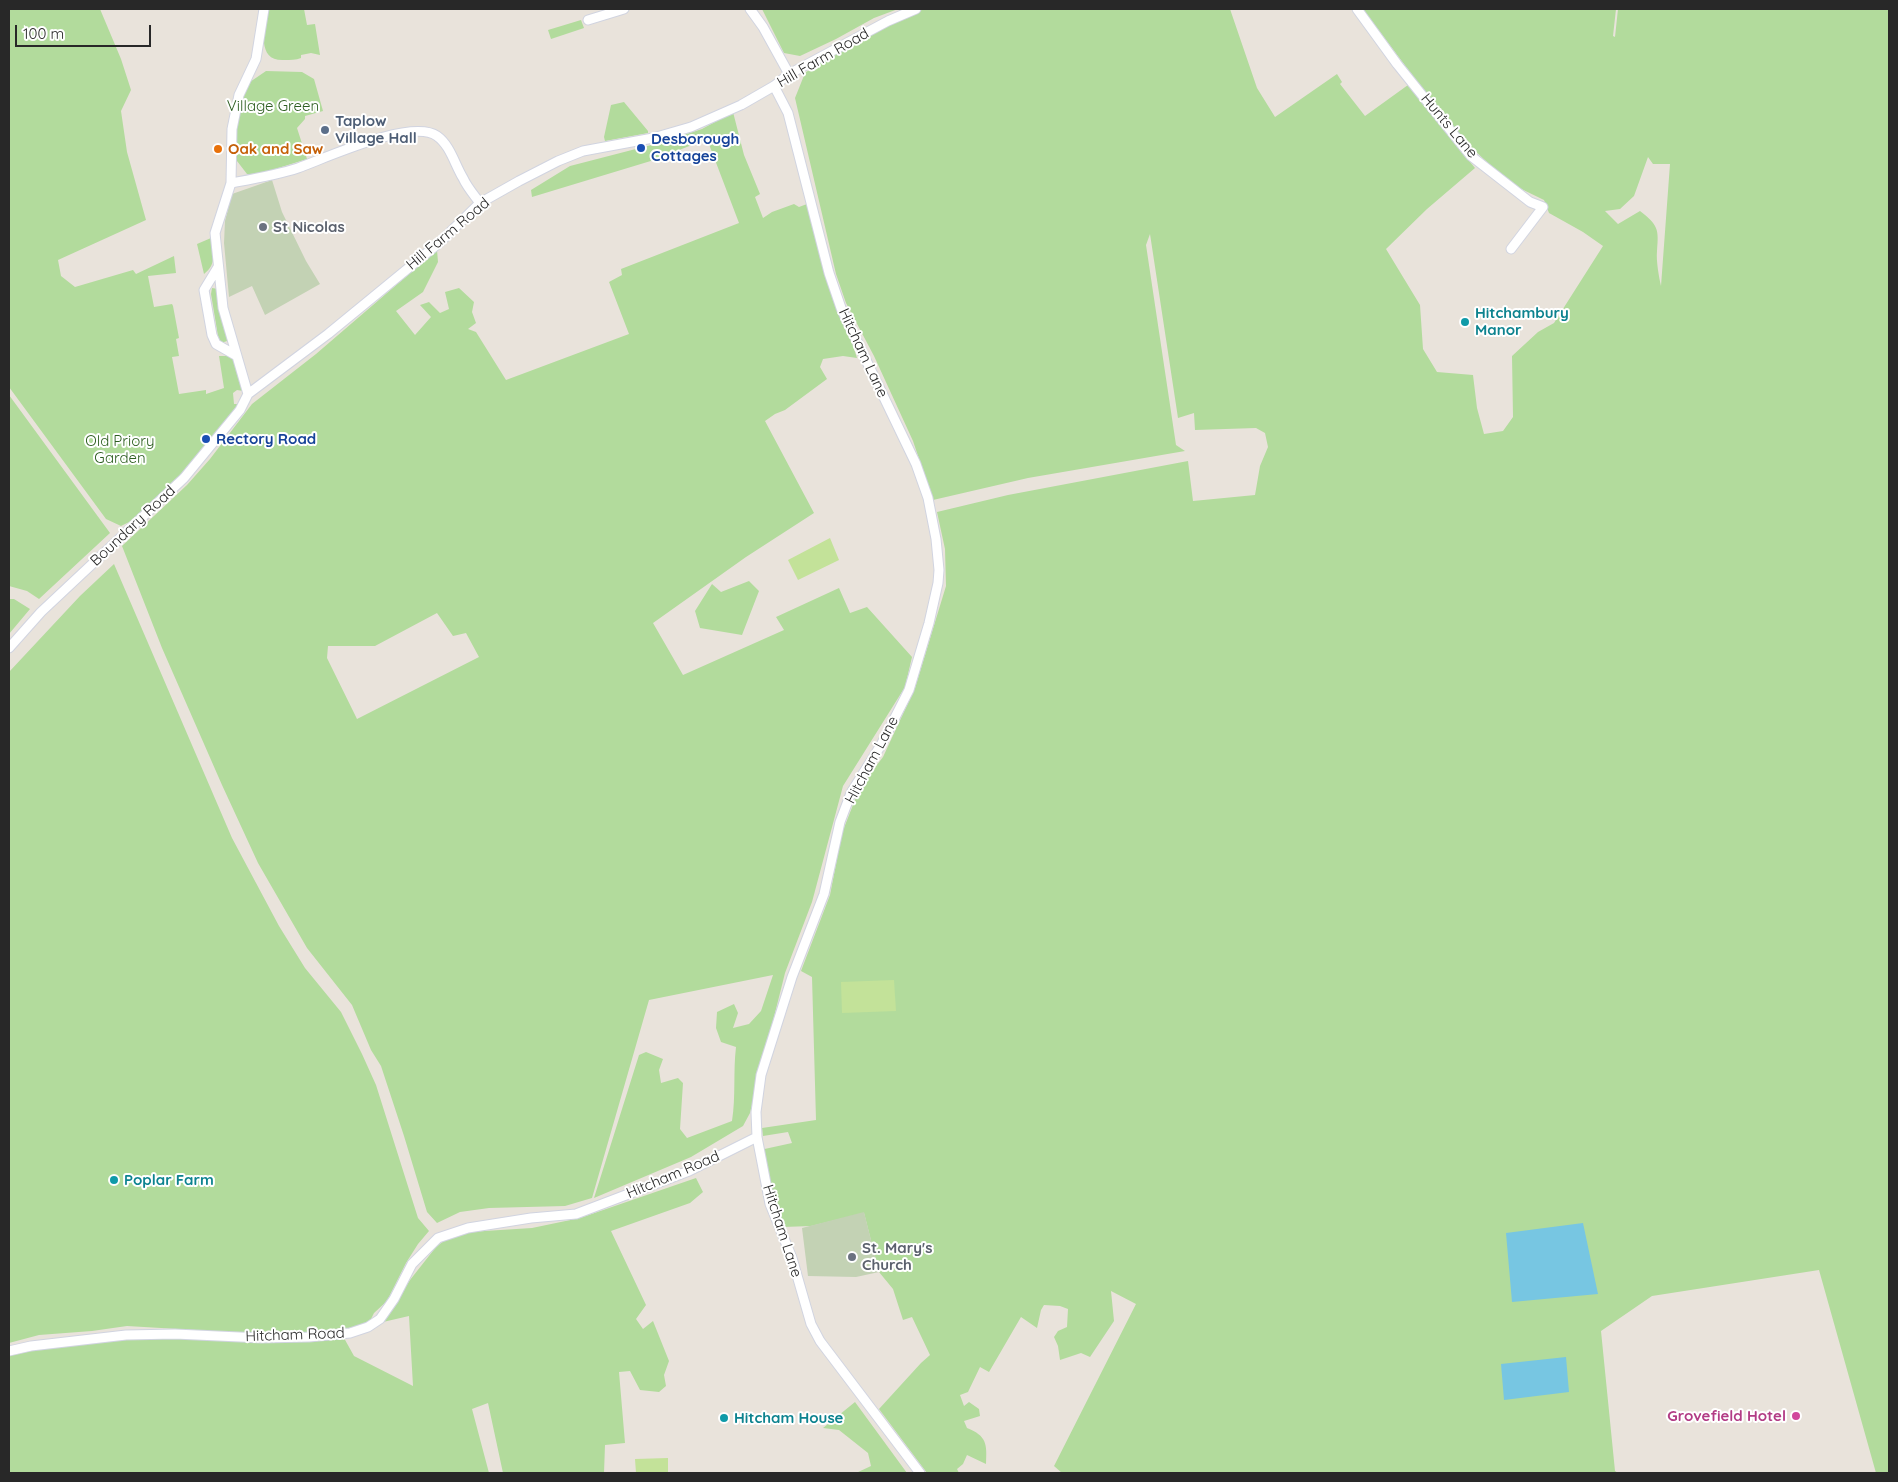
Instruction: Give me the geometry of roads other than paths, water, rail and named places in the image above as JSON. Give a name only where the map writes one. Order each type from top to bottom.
[{"type":"street","points":[[248,394],[223,308],[215,233],[231,183],[232,129],[239,95],[256,59],[264,9]]},
{"type":"street","points":[[588,20],[624,9]]},
{"type":"street","points":[[750,9],[789,74]]},
{"type":"street","name":"Hill Farm Road","points":[[248,394],[328,334],[439,243],[480,203],[558,161],[583,151],[653,138],[691,127],[741,105],[774,86],[789,74],[888,21],[916,9]]},
{"type":"street","name":"Hunts Lane","points":[[1357,9],[1397,64],[1471,156],[1530,202],[1543,207],[1511,249]]},
{"type":"street","name":"Hitcham Lane","points":[[774,86],[788,113],[829,273],[841,308],[916,464],[928,498],[936,539],[939,570],[929,624],[909,690],[881,745],[851,793],[840,822],[824,894],[792,977],[761,1075],[756,1112],[757,1138],[770,1204],[792,1258],[811,1324],[820,1341],[920,1473]]},
{"type":"street","points":[[231,183],[298,168],[361,144],[406,132],[424,131],[437,136],[448,148],[464,181],[480,203]]},
{"type":"street","points":[[218,266],[204,290],[212,335],[216,344],[237,356]]},
{"type":"street","name":"Boundary Road","points":[[9,648],[41,612],[184,478],[240,410],[248,394]]},
{"type":"street","name":"Hitcham Road","points":[[9,1351],[31,1346],[126,1336],[176,1334],[261,1338],[309,1337],[350,1333],[368,1327],[380,1319],[394,1299],[412,1264],[438,1238],[468,1228],[531,1218],[576,1214],[690,1171],[757,1138]]},
{"type":"water","points":[[1583,1223],[1598,1294],[1512,1302],[1506,1233]]},
{"type":"water","points":[[1566,1357],[1569,1392],[1504,1400],[1501,1364]]},
{"type":"place","name":"Taplow Village Hall","points":[[325,130]]},
{"type":"place","name":"Desborough Cottages","points":[[641,148]]},
{"type":"place","name":"Oak and Saw","points":[[218,149]]},
{"type":"place","name":"St Nicolas","points":[[263,227]]},
{"type":"place","name":"Hitchambury Manor","points":[[1465,322]]},
{"type":"place","name":"Rectory Road","points":[[206,439]]},
{"type":"place","name":"Poplar Farm","points":[[114,1180]]},
{"type":"place","name":"St. Mary's Church","points":[[852,1257]]},
{"type":"place","name":"Grovefield Hotel","points":[[1796,1416]]},
{"type":"place","name":"Hitcham House","points":[[724,1418]]},
{"type":"park label","name":"Village Green","points":[[273,106]]},
{"type":"park label","name":"Old Priory Garden","points":[[120,450]]}]
